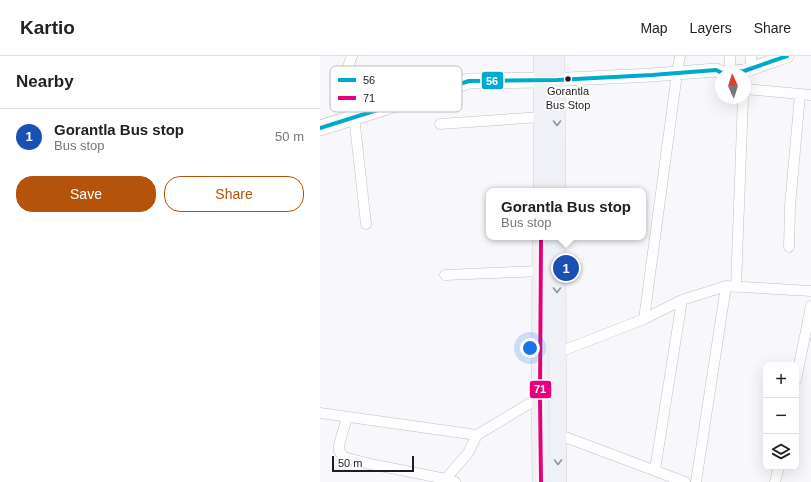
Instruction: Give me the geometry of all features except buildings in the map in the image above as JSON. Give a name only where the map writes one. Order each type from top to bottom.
[{"type":"main road","points":[[542,56],[549,84],[557,188]]},
{"type":"main road","points":[[542,188],[542,117],[556,56]]},
{"type":"main road","points":[[462,83],[469,81],[549,84]]},
{"type":"main road","points":[[320,128],[367,112]]},
{"type":"main road","points":[[541,240],[541,482]]},
{"type":"main road","points":[[557,240],[558,482]]},
{"type":"street","points":[[348,66],[352,56]]},
{"type":"street","points":[[644,319],[680,56]]},
{"type":"street","points":[[726,68],[730,56]]},
{"type":"street","points":[[747,67],[787,56]]},
{"type":"street","points":[[549,84],[677,77],[715,70]]},
{"type":"street","points":[[751,90],[811,95]]},
{"type":"street","points":[[789,247],[790,206],[800,95]]},
{"type":"street","points":[[696,482],[731,287],[743,104]]},
{"type":"street","points":[[353,112],[366,224]]},
{"type":"street","points":[[440,124],[542,117]]},
{"type":"street","points":[[445,275],[541,271]]},
{"type":"street","points":[[558,354],[644,319],[682,300],[731,287],[811,291]]},
{"type":"street","points":[[655,470],[682,300]]},
{"type":"street","points":[[799,365],[811,306]]},
{"type":"street","points":[[347,417],[339,446],[339,451],[344,457],[448,481],[468,453],[477,435],[540,397]]},
{"type":"street","points":[[320,413],[477,435]]},
{"type":"street","points":[[558,434],[685,482]]},
{"type":"street","points":[[776,482],[778,470]]},
{"type":"transit line","name":"56","points":[[462,83],[469,81],[557,80],[716,70],[722,73],[744,71],[787,56]]},
{"type":"transit line","name":"56","points":[[320,128],[371,112]]},
{"type":"transit line","name":"71","points":[[541,240],[541,482]]},
{"type":"place","name":"Gorantla Bus Stop","points":[[568,79]]},
{"type":"place","name":"Gorantla Bus stop","points":[[566,268]]}]
